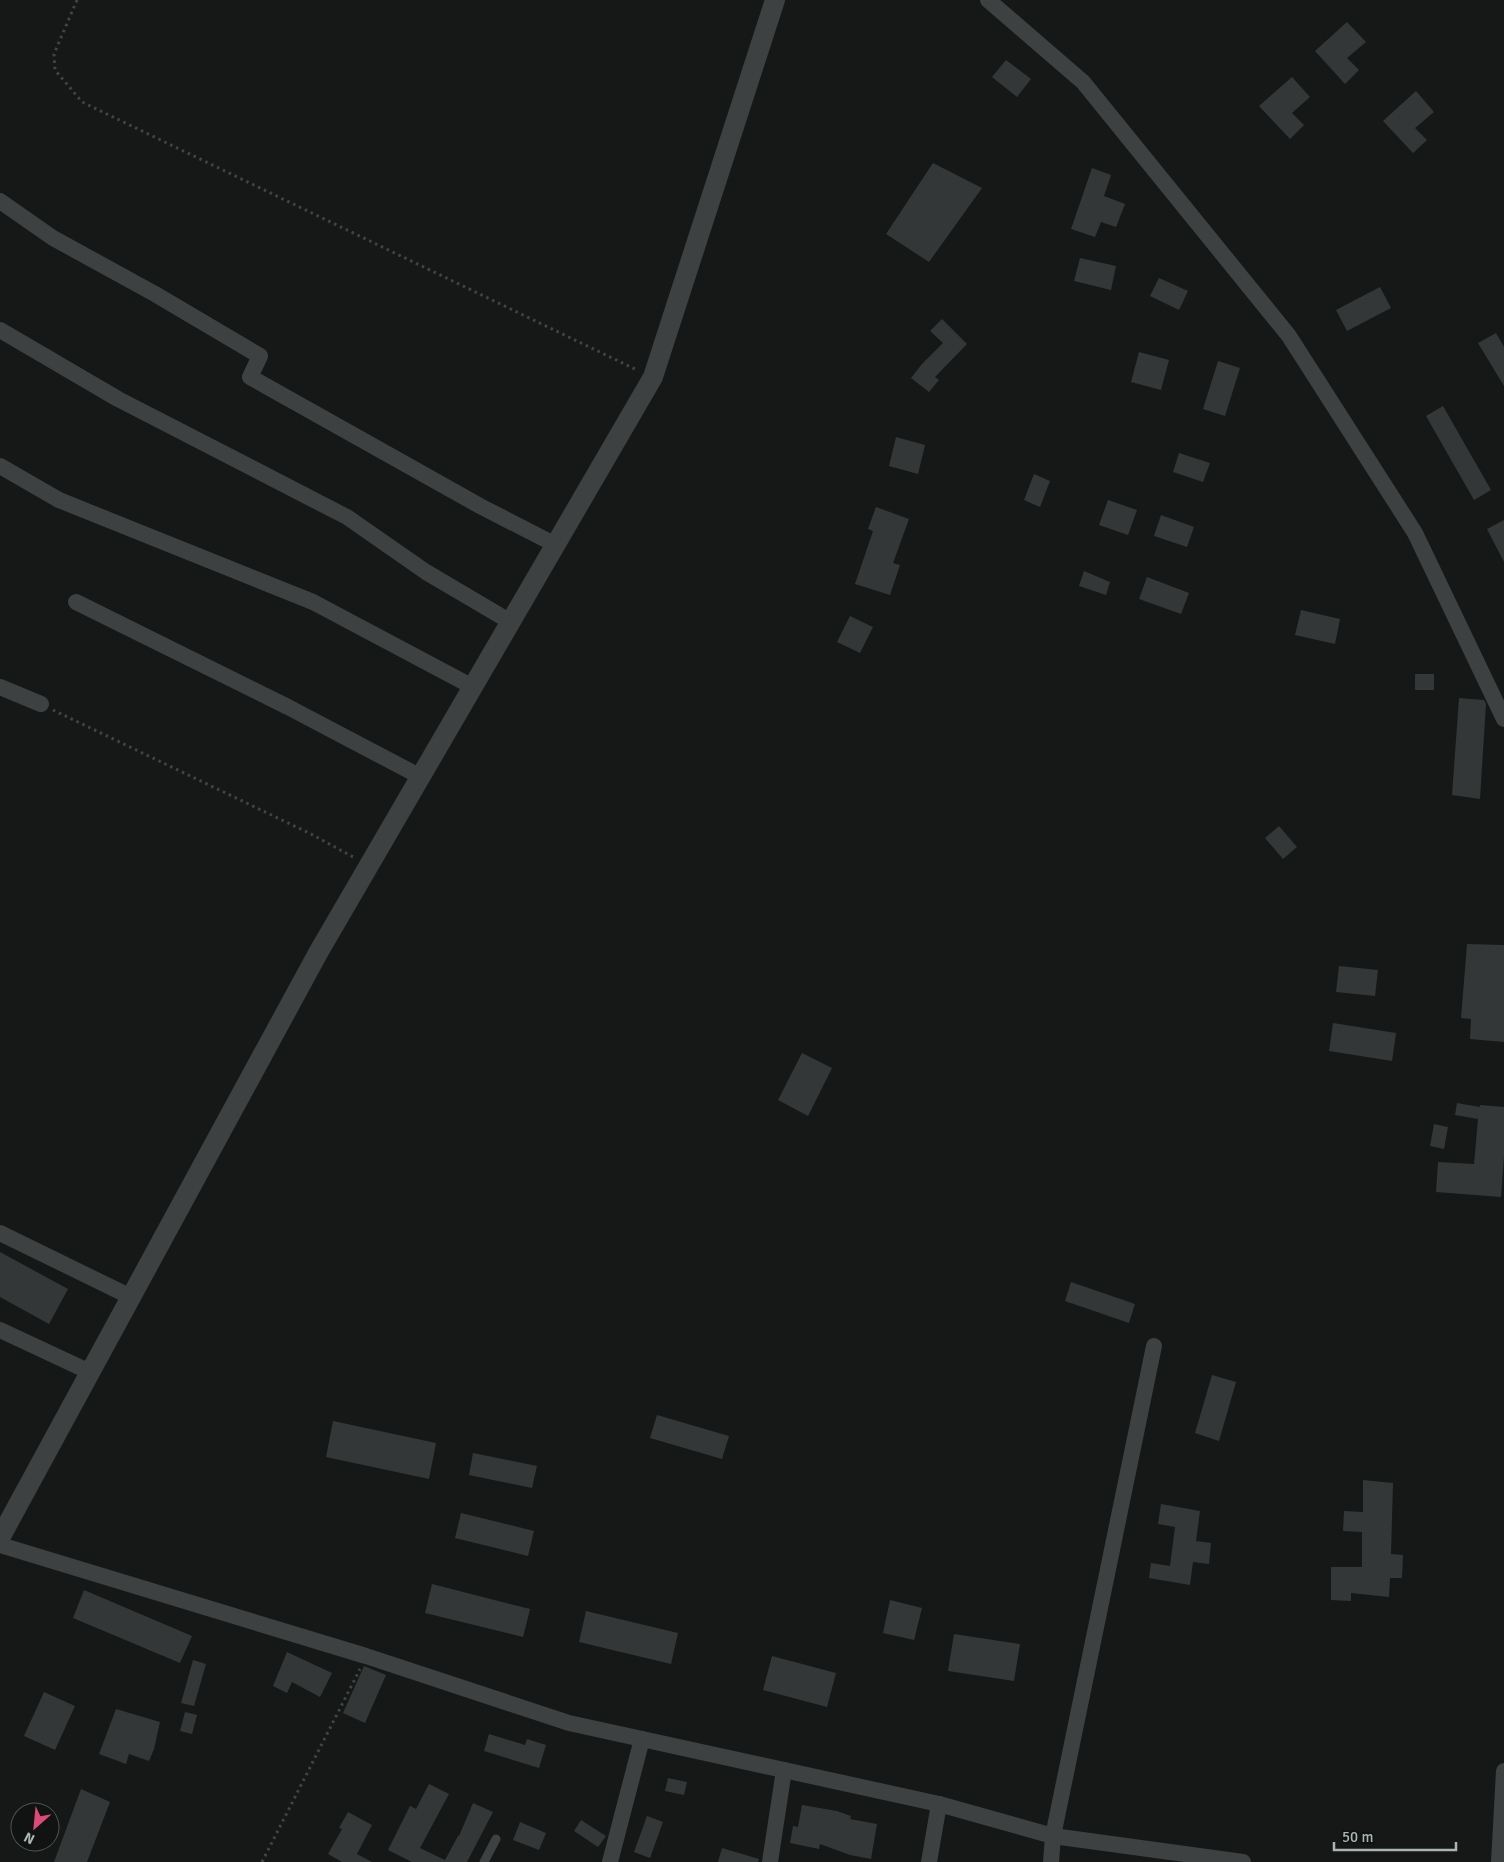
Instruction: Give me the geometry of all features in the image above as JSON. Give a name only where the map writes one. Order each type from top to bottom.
[{"type":"street","points":[[0,1538],[318,952],[654,378],[775,0]]},
{"type":"street","points":[[988,0],[1083,82],[1289,336],[1416,533],[1504,718]]},
{"type":"street","points":[[0,201],[52,238],[155,294],[260,356],[250,377],[480,506],[556,545]]},
{"type":"street","points":[[0,330],[118,399],[347,518],[426,572],[511,622]]},
{"type":"street","points":[[0,466],[59,500],[313,602],[473,687]]},
{"type":"street","points":[[76,602],[288,707],[421,777]]},
{"type":"street","points":[[0,686],[41,704]]},
{"type":"street","points":[[0,1233],[131,1297]]},
{"type":"street","points":[[0,1330],[90,1372]]},
{"type":"street","points":[[1050,1862],[1154,1346]]},
{"type":"street","points":[[0,1545],[366,1656],[569,1723],[940,1804],[1054,1836],[1243,1862]]},
{"type":"street","points":[[610,1862],[642,1739]]},
{"type":"street","points":[[770,1862],[784,1770]]},
{"type":"street","points":[[1499,1862],[1504,1771]]},
{"type":"street","points":[[929,1862],[940,1804]]},
{"type":"lane","points":[[484,1862],[496,1839]]},
{"type":"path","points":[[77,0],[54,54],[55,70],[82,102],[654,378]]},
{"type":"path","points":[[41,704],[311,834],[369,865]]},
{"type":"path","points":[[262,1862],[366,1656]]},
{"type":"building","points":[[1347,22],[1366,42],[1347,58],[1359,70],[1345,84],[1315,51]]},
{"type":"building","points":[[1006,60],[1031,79],[1017,97],[992,77]]},
{"type":"building","points":[[1292,77],[1310,97],[1292,113],[1304,125],[1290,139],[1259,106]]},
{"type":"building","points":[[1416,91],[1434,112],[1415,128],[1427,140],[1413,153],[1383,121]]},
{"type":"building","points":[[933,163],[982,188],[929,262],[886,234]]},
{"type":"building","points":[[1092,168],[1111,175],[1104,196],[1125,204],[1116,227],[1101,222],[1095,237],[1071,229]]},
{"type":"building","points":[[1080,258],[1116,266],[1111,290],[1074,281]]},
{"type":"building","points":[[1159,278],[1188,291],[1179,310],[1150,296]]},
{"type":"building","points":[[1380,287],[1391,308],[1347,331],[1336,310]]},
{"type":"building","points":[[942,319],[967,344],[935,377],[939,380],[929,392],[911,378],[943,343],[930,331]]},
{"type":"building","points":[[1496,333],[1504,347],[1504,386],[1478,343]]},
{"type":"building","points":[[1139,352],[1169,360],[1161,390],[1131,382]]},
{"type":"building","points":[[1218,361],[1240,368],[1225,416],[1203,409]]},
{"type":"building","points":[[1443,406],[1491,490],[1474,500],[1426,416]]},
{"type":"building","points":[[896,437],[925,445],[918,474],[889,466]]},
{"type":"building","points":[[1179,453],[1210,463],[1203,482],[1173,472]]},
{"type":"building","points":[[1034,474],[1050,481],[1040,507],[1024,500]]},
{"type":"building","points":[[1108,500],[1137,510],[1128,535],[1099,525]]},
{"type":"building","points":[[876,507],[909,519],[893,563],[900,565],[890,595],[855,584],[873,531],[868,529]]},
{"type":"building","points":[[1161,515],[1194,527],[1187,547],[1154,536]]},
{"type":"building","points":[[1504,520],[1504,562],[1487,529]]},
{"type":"building","points":[[1084,571],[1110,582],[1106,595],[1079,586]]},
{"type":"building","points":[[1147,577],[1189,593],[1181,614],[1139,599]]},
{"type":"building","points":[[1301,610],[1340,619],[1335,644],[1295,635]]},
{"type":"building","points":[[850,616],[873,627],[860,653],[837,642]]},
{"type":"building","points":[[1415,674],[1434,674],[1434,690],[1415,690]]},
{"type":"building","points":[[1459,698],[1484,700],[1486,704],[1480,799],[1452,795]]},
{"type":"building","points":[[1279,826],[1297,847],[1283,859],[1265,838]]},
{"type":"building","points":[[1467,944],[1504,945],[1504,1042],[1470,1039],[1471,1019],[1461,1018]]},
{"type":"building","points":[[1339,966],[1378,970],[1375,996],[1336,992]]},
{"type":"building","points":[[1333,1023],[1396,1033],[1392,1061],[1329,1051]]},
{"type":"building","points":[[802,1053],[832,1068],[808,1116],[778,1100]]},
{"type":"building","points":[[1457,1103],[1480,1107],[1480,1105],[1504,1107],[1504,1156],[1501,1197],[1436,1192],[1438,1162],[1474,1164],[1478,1119],[1455,1115]]},
{"type":"building","points":[[1434,1124],[1448,1127],[1444,1149],[1430,1146]]},
{"type":"building","points":[[0,1252],[68,1289],[49,1324],[0,1297]]},
{"type":"building","points":[[1071,1282],[1135,1304],[1129,1323],[1065,1301]]},
{"type":"building","points":[[1212,1375],[1236,1382],[1219,1441],[1195,1433]]},
{"type":"building","points":[[657,1415],[729,1436],[722,1459],[650,1438]]},
{"type":"building","points":[[333,1421],[436,1443],[429,1479],[326,1457]]},
{"type":"building","points":[[473,1453],[537,1466],[532,1488],[469,1475]]},
{"type":"building","points":[[1363,1480],[1393,1483],[1391,1554],[1403,1555],[1402,1578],[1390,1578],[1389,1597],[1351,1593],[1351,1601],[1331,1600],[1331,1567],[1362,1567],[1362,1532],[1343,1531],[1344,1511],[1363,1512]]},
{"type":"building","points":[[1161,1504],[1200,1511],[1196,1541],[1211,1543],[1209,1564],[1193,1562],[1190,1585],[1149,1578],[1151,1563],[1170,1566],[1175,1527],[1158,1524]]},
{"type":"building","points":[[461,1513],[534,1531],[528,1556],[455,1538]]},
{"type":"building","points":[[432,1584],[530,1609],[523,1637],[425,1613]]},
{"type":"building","points":[[84,1590],[192,1636],[180,1663],[73,1618]]},
{"type":"building","points":[[890,1600],[922,1608],[914,1640],[883,1633]]},
{"type":"building","points":[[586,1611],[678,1633],[671,1664],[579,1642]]},
{"type":"building","points":[[954,1634],[1020,1644],[1014,1681],[948,1671]]},
{"type":"building","points":[[287,1652],[332,1673],[320,1697],[292,1682],[287,1693],[273,1686]]},
{"type":"building","points":[[772,1656],[836,1673],[827,1707],[763,1690]]},
{"type":"building","points":[[193,1660],[206,1664],[194,1706],[181,1703]]},
{"type":"building","points":[[364,1666],[386,1675],[365,1723],[343,1713]]},
{"type":"building","points":[[44,1692],[75,1706],[55,1750],[24,1736]]},
{"type":"building","points":[[116,1709],[160,1722],[154,1749],[149,1761],[129,1754],[126,1764],[99,1754]]},
{"type":"building","points":[[185,1712],[197,1715],[192,1734],[180,1731]]},
{"type":"building","points":[[489,1734],[525,1745],[527,1739],[546,1745],[539,1768],[484,1751]]},
{"type":"building","points":[[668,1778],[687,1782],[684,1795],[665,1791]]},
{"type":"building","points":[[429,1784],[449,1794],[420,1848],[445,1860],[459,1836],[473,1803],[493,1812],[467,1862],[412,1862],[388,1850],[410,1806],[416,1809]]},
{"type":"building","points":[[81,1789],[110,1802],[87,1862],[54,1862],[58,1852],[60,1852],[60,1846]]},
{"type":"building","points":[[802,1805],[837,1811],[851,1816],[850,1819],[877,1824],[871,1859],[850,1855],[820,1844],[819,1849],[790,1843],[793,1826],[798,1827]]},
{"type":"building","points":[[348,1812],[372,1825],[357,1854],[372,1862],[342,1862],[328,1854],[342,1829],[339,1828]]},
{"type":"building","points":[[647,1816],[663,1822],[650,1858],[634,1852]]},
{"type":"building","points":[[581,1820],[606,1836],[598,1847],[574,1831]]},
{"type":"building","points":[[520,1822],[546,1833],[539,1850],[513,1840]]},
{"type":"building","points":[[722,1848],[759,1859],[758,1862],[718,1862]]}]
